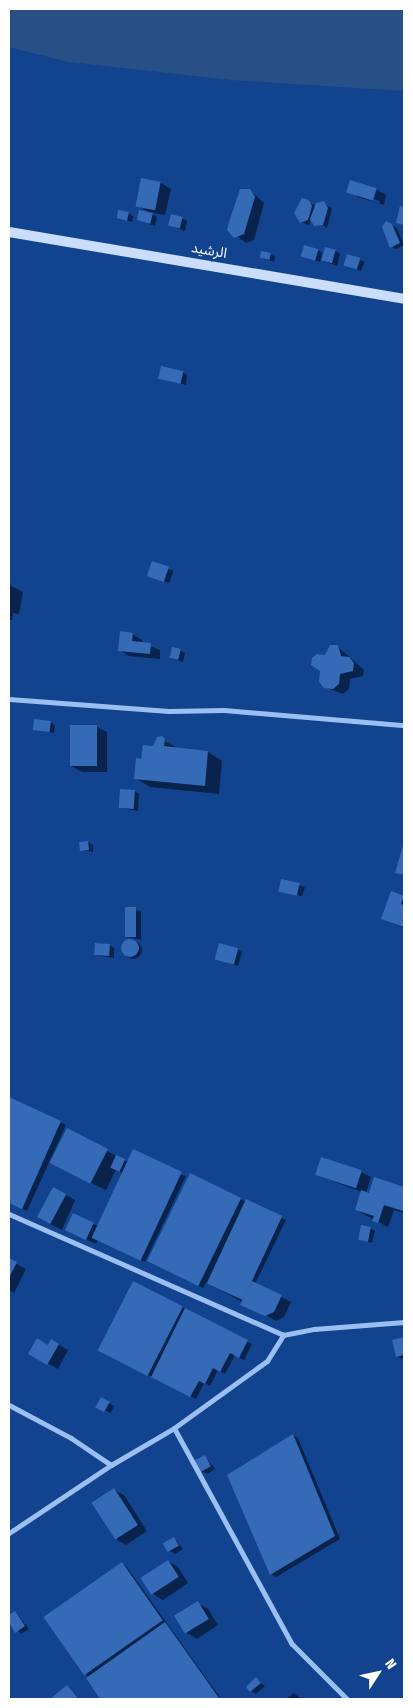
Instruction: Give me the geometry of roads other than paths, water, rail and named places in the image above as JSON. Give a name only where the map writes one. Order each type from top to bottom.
[{"type":"main road","name":"الرشيد","points":[[9,232],[404,299]]},
{"type":"street","points":[[9,699],[168,711],[224,710],[404,725]]},
{"type":"street","points":[[9,1214],[283,1335],[314,1329],[404,1322]]},
{"type":"street","points":[[9,1532],[111,1465],[174,1428],[267,1361],[283,1335]]},
{"type":"street","points":[[9,1405],[71,1438],[111,1465]]},
{"type":"street","points":[[174,1428],[292,1644],[347,1699]]},
{"type":"water","points":[[9,9],[404,9],[404,91],[231,80],[69,62],[9,47]]}]
